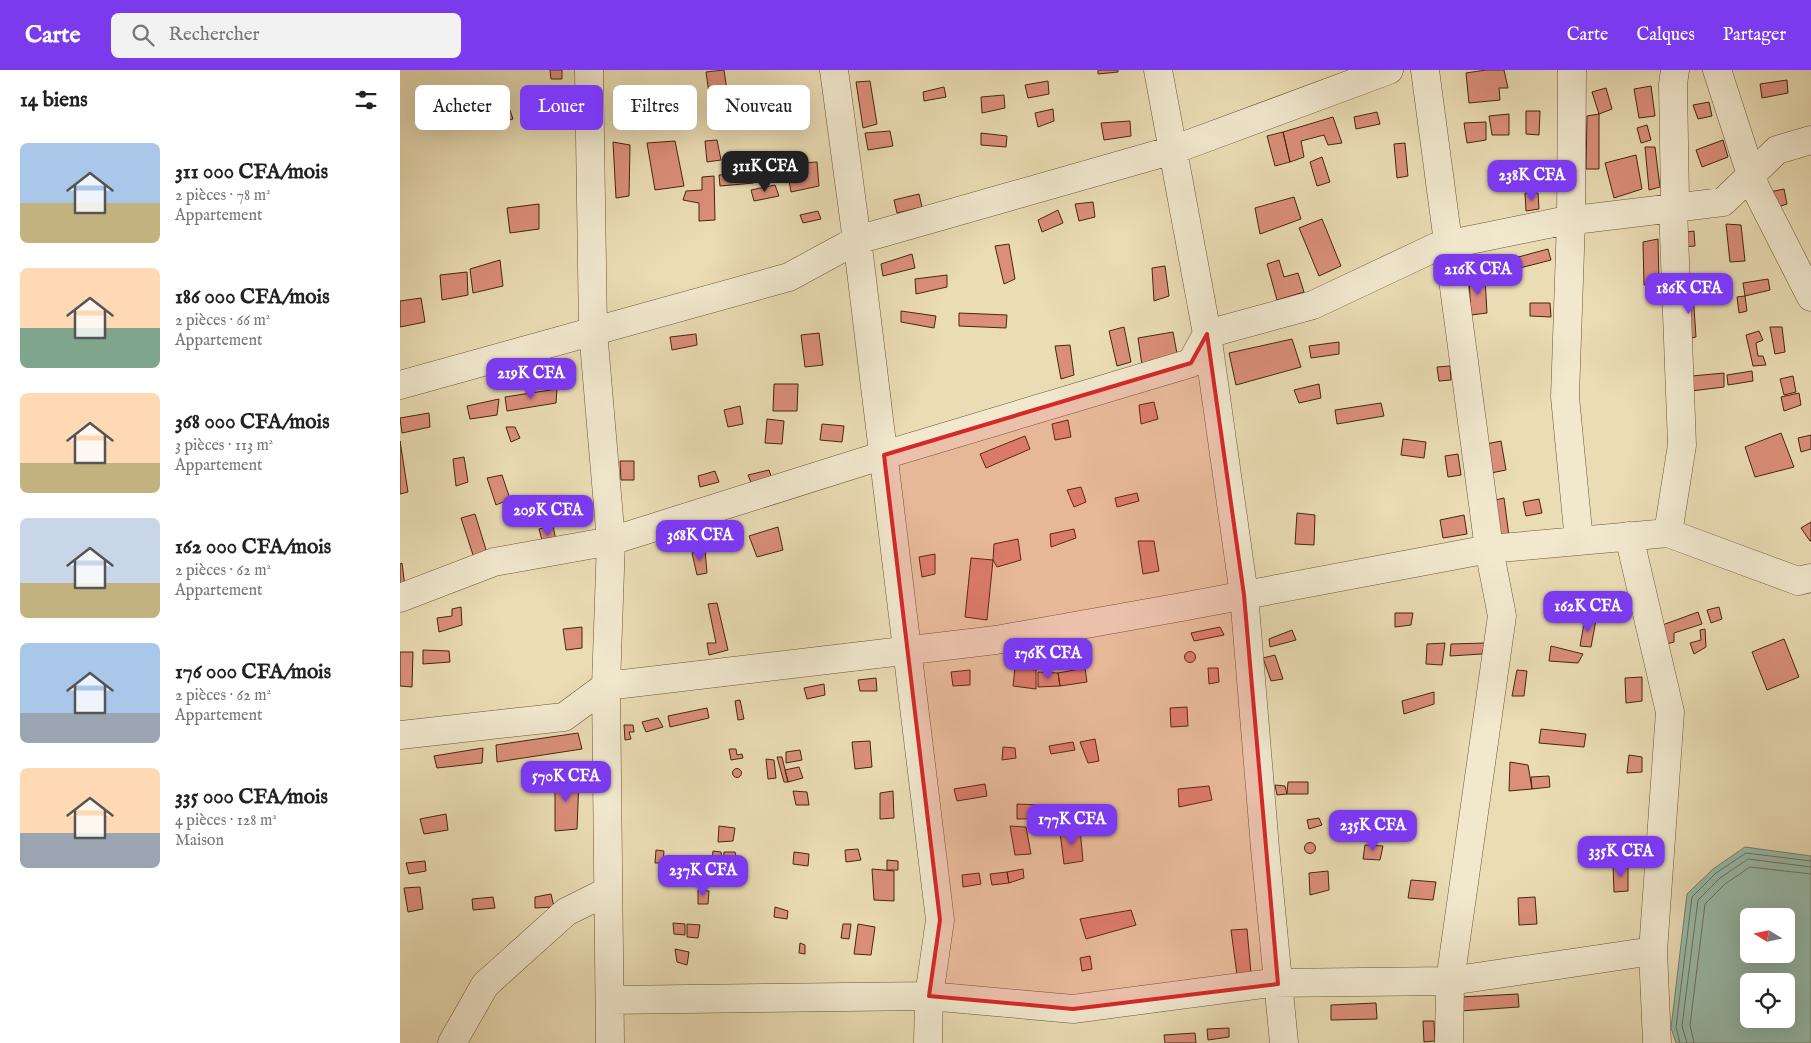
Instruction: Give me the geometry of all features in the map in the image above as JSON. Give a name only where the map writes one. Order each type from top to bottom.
[{"type":"street","points":[[589,70],[593,331],[611,541],[606,686],[610,1043]]},
{"type":"street","points":[[834,70],[884,455],[940,920],[929,996],[928,1043]]},
{"type":"street","points":[[1158,70],[1207,334],[1244,595],[1264,838],[1284,1043]]},
{"type":"street","points":[[400,386],[789,277],[857,240],[1173,150],[1389,70]]},
{"type":"street","points":[[1425,70],[1489,549],[1502,616],[1450,982],[1449,1043]]},
{"type":"street","points":[[1572,70],[1571,221],[1565,397],[1579,541]]},
{"type":"street","points":[[1668,533],[1682,445],[1673,208],[1675,201],[1672,84],[1675,70]]},
{"type":"street","points":[[1718,70],[1755,187],[1811,297]]},
{"type":"street","points":[[400,598],[494,562],[611,541],[884,455],[1191,363],[1207,334],[1313,305],[1436,247],[1571,221],[1723,202],[1777,150],[1811,140]]},
{"type":"street","points":[[400,735],[564,717],[606,686],[996,640],[1489,549],[1668,533],[1798,581],[1811,578]]},
{"type":"street","points":[[1629,536],[1670,712],[1653,951],[1657,1043]]},
{"type":"street","points":[[452,1043],[485,985],[566,912],[608,891]]},
{"type":"street","points":[[610,1000],[929,996],[1073,1009],[1272,983],[1450,982],[1653,951]]},
{"type":"highlighted area","points":[[1207,334],[1244,595],[1278,984],[1073,1009],[929,996],[940,920],[884,455],[1191,363]]},
{"type":"water","points":[[1745,847],[1811,856],[1811,1043],[1676,1043],[1671,1028],[1687,894],[1713,869]]},
{"type":"building","points":[[550,70],[562,70],[562,79],[551,79]]},
{"type":"building","points":[[724,70],[726,85],[708,85],[706,72]]},
{"type":"building","points":[[1098,70],[1118,70],[1118,72],[1098,74]]},
{"type":"building","points":[[1504,70],[1508,88],[1499,88],[1500,100],[1469,103],[1466,73]]},
{"type":"building","points":[[1787,80],[1788,93],[1762,98],[1760,84]]},
{"type":"building","points":[[870,81],[877,124],[863,128],[856,82]]},
{"type":"building","points":[[1048,81],[1049,94],[1028,98],[1025,85]]},
{"type":"building","points":[[1651,86],[1655,116],[1639,118],[1634,89]]},
{"type":"building","points":[[944,87],[946,97],[924,101],[923,92]]},
{"type":"building","points":[[1606,88],[1612,109],[1599,114],[1592,92]]},
{"type":"building","points":[[1004,95],[1005,108],[982,113],[981,97]]},
{"type":"building","points":[[1709,102],[1712,116],[1698,119],[1693,105]]},
{"type":"building","points":[[1053,109],[1054,121],[1038,127],[1035,113]]},
{"type":"building","points":[[1526,111],[1540,111],[1539,135],[1526,134]]},
{"type":"building","points":[[1377,112],[1380,124],[1356,129],[1354,117]]},
{"type":"building","points":[[1509,114],[1509,135],[1492,135],[1489,116]]},
{"type":"building","points":[[1599,114],[1599,169],[1586,169],[1587,116]]},
{"type":"building","points":[[1333,117],[1342,143],[1328,145],[1324,135],[1301,141],[1304,157],[1290,162],[1283,132]]},
{"type":"building","points":[[1130,121],[1131,136],[1104,140],[1101,123]]},
{"type":"building","points":[[1486,122],[1486,140],[1467,143],[1464,123]]},
{"type":"building","points":[[1647,125],[1651,140],[1641,143],[1637,128]]},
{"type":"building","points":[[890,131],[893,146],[868,150],[865,133]]},
{"type":"building","points":[[1283,132],[1290,162],[1275,166],[1267,136]]},
{"type":"building","points":[[981,133],[1007,136],[1006,147],[981,145]]},
{"type":"building","points":[[717,140],[721,160],[707,162],[705,141]]},
{"type":"building","points":[[1723,140],[1728,157],[1702,167],[1696,150]]},
{"type":"building","points":[[675,141],[684,186],[655,190],[647,143]]},
{"type":"building","points":[[613,142],[630,145],[629,196],[616,198]]},
{"type":"building","points":[[1405,143],[1408,176],[1397,178],[1394,144]]},
{"type":"building","points":[[1645,147],[1655,147],[1660,187],[1649,190]]},
{"type":"building","points":[[1636,155],[1642,189],[1614,198],[1605,163]]},
{"type":"building","points":[[1322,157],[1330,182],[1317,186],[1310,162]]},
{"type":"building","points":[[817,162],[819,186],[791,192],[786,164]]},
{"type":"building","points":[[1523,168],[1523,179],[1503,183],[1502,169]]},
{"type":"building","points":[[754,173],[754,183],[720,186],[719,175]]},
{"type":"building","points":[[714,176],[715,220],[699,221],[699,203],[683,200],[686,191],[702,190],[702,177]]},
{"type":"building","points":[[775,185],[779,196],[754,201],[751,190]]},
{"type":"building","points":[[1784,189],[1787,204],[1775,208],[1770,192]]},
{"type":"building","points":[[1525,193],[1538,193],[1539,209],[1526,211]]},
{"type":"building","points":[[919,194],[922,207],[897,213],[894,200]]},
{"type":"building","points":[[1294,197],[1301,219],[1260,234],[1255,208]]},
{"type":"building","points":[[1093,202],[1095,217],[1079,221],[1075,204]]},
{"type":"building","points":[[539,204],[539,229],[510,233],[507,208]]},
{"type":"building","points":[[1058,210],[1063,223],[1042,232],[1038,220]]},
{"type":"building","points":[[818,211],[821,219],[803,223],[800,215]]},
{"type":"building","points":[[1322,219],[1341,266],[1319,276],[1299,228]]},
{"type":"building","points":[[1726,224],[1741,225],[1745,261],[1730,262]]},
{"type":"building","points":[[1694,231],[1695,246],[1682,247],[1680,233]]},
{"type":"building","points":[[1658,239],[1659,283],[1644,285],[1643,242]]},
{"type":"building","points":[[1009,244],[1015,279],[1004,284],[995,246]]},
{"type":"building","points":[[1548,249],[1551,260],[1516,269],[1511,259]]},
{"type":"building","points":[[912,254],[915,268],[883,276],[881,264]]},
{"type":"building","points":[[500,260],[503,286],[473,293],[470,269]]},
{"type":"building","points":[[1279,260],[1284,277],[1298,273],[1304,292],[1277,300],[1267,264]]},
{"type":"building","points":[[1165,266],[1169,296],[1154,301],[1152,268]]},
{"type":"building","points":[[467,272],[468,295],[442,300],[440,275]]},
{"type":"building","points":[[947,275],[947,287],[916,294],[915,279]]},
{"type":"building","points":[[1485,278],[1487,313],[1471,315],[1469,279]]},
{"type":"building","points":[[1768,279],[1770,290],[1745,296],[1743,283]]},
{"type":"building","points":[[1693,293],[1696,337],[1686,339],[1682,294]]},
{"type":"building","points":[[1745,296],[1747,311],[1739,313],[1737,297]]},
{"type":"building","points":[[421,298],[425,322],[400,327],[400,301]]},
{"type":"building","points":[[1530,303],[1550,303],[1551,317],[1530,316]]},
{"type":"building","points":[[901,311],[936,316],[934,328],[901,322]]},
{"type":"building","points":[[959,313],[1007,315],[1006,328],[959,326]]},
{"type":"building","points":[[1124,327],[1131,362],[1117,366],[1109,331]]},
{"type":"building","points":[[1770,327],[1782,327],[1785,352],[1775,354]]},
{"type":"building","points":[[1759,331],[1763,340],[1756,343],[1758,356],[1763,356],[1766,365],[1753,366],[1746,335]]},
{"type":"building","points":[[1173,332],[1178,359],[1142,365],[1138,338]]},
{"type":"building","points":[[819,333],[823,365],[805,367],[801,335]]},
{"type":"building","points":[[696,334],[697,345],[672,350],[670,337]]},
{"type":"building","points":[[1292,339],[1301,367],[1236,385],[1229,353]]},
{"type":"building","points":[[1339,342],[1339,354],[1311,358],[1309,346]]},
{"type":"building","points":[[1070,345],[1074,375],[1061,379],[1055,346]]},
{"type":"building","points":[[1450,366],[1451,380],[1439,381],[1437,367]]},
{"type":"building","points":[[1752,371],[1753,381],[1728,385],[1727,375]]},
{"type":"building","points":[[1724,373],[1724,387],[1683,392],[1681,377]]},
{"type":"building","points":[[1793,376],[1796,392],[1784,395],[1780,379]]},
{"type":"building","points":[[774,384],[798,384],[797,411],[773,411]]},
{"type":"building","points":[[1319,384],[1321,398],[1299,403],[1294,390]]},
{"type":"building","points":[[557,389],[556,403],[507,411],[505,397]]},
{"type":"building","points":[[1799,393],[1801,405],[1784,411],[1781,397]]},
{"type":"building","points":[[499,399],[497,415],[470,419],[467,406]]},
{"type":"building","points":[[1154,402],[1158,419],[1141,424],[1139,405]]},
{"type":"building","points":[[1381,403],[1384,416],[1337,424],[1335,410]]},
{"type":"building","points":[[740,406],[743,424],[728,427],[724,410]]},
{"type":"building","points":[[429,413],[430,427],[402,433],[400,418]]},
{"type":"building","points":[[767,419],[784,421],[782,444],[765,443]]},
{"type":"building","points":[[1068,420],[1071,437],[1055,440],[1052,424]]},
{"type":"building","points":[[822,424],[844,426],[842,442],[820,440]]},
{"type":"building","points":[[506,427],[515,427],[520,438],[511,442]]},
{"type":"building","points":[[1781,433],[1794,467],[1755,477],[1745,447]]},
{"type":"building","points":[[1811,435],[1811,449],[1801,452],[1798,438]]},
{"type":"building","points":[[1025,436],[1030,449],[986,468],[980,454]]},
{"type":"building","points":[[1403,439],[1426,442],[1424,458],[1401,455]]},
{"type":"building","points":[[400,441],[408,492],[400,494]]},
{"type":"building","points":[[1501,441],[1506,470],[1491,473],[1486,444]]},
{"type":"building","points":[[1458,454],[1461,475],[1448,477],[1445,456]]},
{"type":"building","points":[[464,457],[468,482],[456,486],[453,459]]},
{"type":"building","points":[[620,461],[634,461],[634,480],[621,480]]},
{"type":"building","points":[[769,470],[772,479],[752,485],[748,475]]},
{"type":"building","points":[[715,471],[719,482],[700,487],[698,476]]},
{"type":"building","points":[[502,475],[510,499],[496,505],[487,478]]},
{"type":"building","points":[[1081,487],[1086,502],[1074,507],[1067,490]]},
{"type":"building","points":[[1137,493],[1139,501],[1117,507],[1115,498]]},
{"type":"building","points":[[1504,498],[1510,544],[1496,546],[1491,501]]},
{"type":"building","points":[[1539,499],[1542,513],[1526,516],[1523,502]]},
{"type":"building","points":[[1297,513],[1315,515],[1314,545],[1295,544]]},
{"type":"building","points":[[475,514],[487,553],[474,558],[461,518]]},
{"type":"building","points":[[1464,515],[1467,534],[1443,538],[1440,520]]},
{"type":"building","points":[[1811,522],[1811,541],[1810,541],[1801,528]]},
{"type":"building","points":[[553,526],[557,545],[544,548],[539,529]]},
{"type":"building","points":[[778,527],[783,550],[757,557],[749,536]]},
{"type":"building","points":[[1074,529],[1076,538],[1051,547],[1050,534]]},
{"type":"building","points":[[1018,539],[1021,560],[997,567],[993,560],[994,544]]},
{"type":"building","points":[[1138,541],[1154,541],[1159,571],[1143,574]]},
{"type":"building","points":[[705,550],[707,573],[697,575],[692,553]]},
{"type":"building","points":[[935,554],[935,574],[922,577],[919,557]]},
{"type":"building","points":[[971,558],[993,560],[987,620],[965,617]]},
{"type":"building","points":[[402,563],[405,587],[400,588],[400,564]]},
{"type":"building","points":[[717,603],[728,650],[709,655],[707,643],[716,643],[708,604]]},
{"type":"building","points":[[461,607],[462,625],[439,632],[437,618],[452,616],[452,609]]},
{"type":"building","points":[[1719,607],[1722,619],[1711,623],[1707,610]]},
{"type":"building","points":[[1698,612],[1702,624],[1674,633],[1674,642],[1663,645],[1657,627]]},
{"type":"building","points":[[1395,613],[1413,613],[1411,625],[1395,627]]},
{"type":"building","points":[[1585,618],[1596,620],[1591,647],[1580,646]]},
{"type":"building","points":[[582,627],[582,648],[566,650],[563,629]]},
{"type":"building","points":[[1220,627],[1224,635],[1194,641],[1191,633]]},
{"type":"building","points":[[1705,629],[1706,647],[1694,654],[1690,643],[1701,640],[1700,630]]},
{"type":"building","points":[[1292,630],[1296,640],[1270,647],[1269,639]]},
{"type":"building","points":[[1784,639],[1799,677],[1767,690],[1752,652]]},
{"type":"building","points":[[1445,643],[1442,665],[1426,664],[1427,644]]},
{"type":"building","points":[[1485,643],[1482,654],[1450,656],[1451,644]]},
{"type":"building","points":[[1551,646],[1583,654],[1578,663],[1549,661]]},
{"type":"building","points":[[423,650],[449,651],[450,662],[423,664]]},
{"type":"building","points":[[1190,651],[1196,657],[1190,663],[1184,657]]},
{"type":"building","points":[[400,652],[413,652],[412,687],[400,686]]},
{"type":"building","points":[[1275,655],[1283,679],[1271,681],[1263,658]]},
{"type":"building","points":[[1015,668],[1036,670],[1036,689],[1013,686]]},
{"type":"building","points":[[1085,668],[1087,682],[1060,686],[1058,673]]},
{"type":"building","points":[[1208,668],[1218,668],[1219,682],[1209,684]]},
{"type":"building","points":[[970,670],[970,685],[953,686],[951,672]]},
{"type":"building","points":[[1517,670],[1527,671],[1524,696],[1512,696]]},
{"type":"building","points":[[1038,672],[1058,673],[1060,686],[1038,687]]},
{"type":"building","points":[[1642,677],[1642,701],[1626,703],[1625,678]]},
{"type":"building","points":[[876,678],[877,691],[860,691],[858,680]]},
{"type":"building","points":[[824,684],[825,695],[807,699],[804,688]]},
{"type":"building","points":[[1434,692],[1434,704],[1404,714],[1402,701]]},
{"type":"building","points":[[740,700],[744,719],[738,720],[735,701]]},
{"type":"building","points":[[1187,707],[1188,726],[1171,727],[1170,708]]},
{"type":"building","points":[[707,708],[709,718],[670,727],[668,716]]},
{"type":"building","points":[[658,718],[663,727],[646,732],[642,722]]},
{"type":"building","points":[[624,725],[633,725],[634,732],[629,732],[631,739],[625,740]]},
{"type":"building","points":[[1541,729],[1586,734],[1584,747],[1539,743]]},
{"type":"building","points":[[578,733],[582,749],[497,762],[496,745]]},
{"type":"building","points":[[1095,739],[1099,761],[1088,763],[1080,742]]},
{"type":"building","points":[[870,741],[872,767],[855,769],[852,742]]},
{"type":"building","points":[[1073,742],[1075,750],[1051,754],[1049,746]]},
{"type":"building","points":[[1003,747],[1015,748],[1016,758],[1002,760]]},
{"type":"building","points":[[483,748],[482,763],[437,768],[434,756]]},
{"type":"building","points":[[729,749],[736,749],[737,755],[742,754],[743,758],[731,760]]},
{"type":"building","points":[[800,750],[802,760],[786,763],[786,752]]},
{"type":"building","points":[[1629,755],[1642,757],[1642,772],[1627,773]]},
{"type":"building","points":[[777,757],[782,757],[788,782],[784,782]]},
{"type":"building","points":[[766,759],[774,760],[776,778],[768,779]]},
{"type":"building","points":[[1510,762],[1528,765],[1532,789],[1509,791]]},
{"type":"building","points":[[799,767],[803,778],[788,782],[785,770]]},
{"type":"building","points":[[737,769],[741,773],[737,777],[733,773]]},
{"type":"building","points":[[555,775],[579,778],[577,829],[555,831]]},
{"type":"building","points":[[1549,776],[1550,787],[1532,789],[1531,777]]},
{"type":"building","points":[[1288,782],[1308,782],[1308,794],[1287,794]]},
{"type":"building","points":[[985,784],[987,796],[957,801],[954,789]]},
{"type":"building","points":[[1275,785],[1285,786],[1287,794],[1277,795]]},
{"type":"building","points":[[1209,786],[1212,800],[1179,807],[1178,789]]},
{"type":"building","points":[[793,791],[807,792],[809,805],[796,805]]},
{"type":"building","points":[[893,791],[894,818],[880,819],[880,793]]},
{"type":"building","points":[[1017,804],[1065,806],[1065,818],[1017,819]]},
{"type":"building","points":[[446,814],[448,830],[424,834],[420,819]]},
{"type":"building","points":[[1319,818],[1322,825],[1309,829],[1307,820]]},
{"type":"building","points":[[719,826],[735,828],[733,841],[718,842]]},
{"type":"building","points":[[1010,826],[1026,827],[1031,854],[1015,855]]},
{"type":"building","points":[[1080,829],[1083,861],[1064,864],[1060,832]]},
{"type":"building","points":[[1632,840],[1632,852],[1593,857],[1591,846]]},
{"type":"building","points":[[1310,842],[1316,848],[1310,854],[1304,848]]},
{"type":"building","points":[[1365,845],[1383,846],[1380,860],[1363,859]]},
{"type":"building","points":[[858,849],[861,860],[846,862],[845,850]]},
{"type":"building","points":[[656,850],[664,851],[663,863],[655,863]]},
{"type":"building","points":[[713,851],[721,852],[723,862],[712,860]]},
{"type":"building","points":[[724,852],[735,852],[738,864],[723,863]]},
{"type":"building","points":[[794,852],[809,854],[808,866],[793,864]]},
{"type":"building","points":[[887,860],[898,861],[898,870],[887,870]]},
{"type":"building","points":[[425,861],[426,871],[409,874],[406,863]]},
{"type":"building","points":[[1613,864],[1628,864],[1628,891],[1614,892]]},
{"type":"building","points":[[872,869],[894,871],[894,901],[874,900]]},
{"type":"building","points":[[1023,869],[1024,878],[1009,883],[1007,872]]},
{"type":"building","points":[[1328,871],[1329,890],[1310,895],[1309,873]]},
{"type":"building","points":[[1007,872],[1009,883],[992,885],[990,874]]},
{"type":"building","points":[[979,873],[981,884],[963,887],[962,875]]},
{"type":"building","points":[[1411,880],[1436,882],[1433,900],[1408,898]]},
{"type":"building","points":[[420,887],[423,909],[408,912],[404,888]]},
{"type":"building","points":[[698,890],[709,891],[708,904],[698,904]]},
{"type":"building","points":[[551,894],[554,907],[535,908],[535,897]]},
{"type":"building","points":[[493,897],[495,908],[473,910],[472,899]]},
{"type":"building","points":[[1535,897],[1537,924],[1519,925],[1518,898]]},
{"type":"building","points":[[775,907],[788,911],[787,919],[774,917]]},
{"type":"building","points":[[1131,910],[1136,925],[1086,939],[1080,919]]},
{"type":"building","points":[[673,923],[685,924],[685,935],[674,934]]},
{"type":"building","points":[[687,924],[700,925],[698,938],[687,937]]},
{"type":"building","points":[[843,924],[851,924],[849,939],[841,938]]},
{"type":"building","points":[[858,924],[875,927],[871,955],[854,954]]},
{"type":"building","points":[[1247,929],[1251,973],[1237,975],[1231,930]]},
{"type":"building","points":[[800,943],[805,945],[805,954],[799,953]]},
{"type":"building","points":[[675,949],[689,952],[687,965],[677,962]]},
{"type":"building","points":[[1090,956],[1092,969],[1082,971],[1080,958]]},
{"type":"building","points":[[1518,994],[1519,1007],[1460,1011],[1460,997]]},
{"type":"building","points":[[1376,1003],[1377,1019],[1331,1020],[1331,1005]]},
{"type":"building","points":[[1423,1021],[1434,1021],[1435,1041],[1424,1042]]},
{"type":"building","points":[[1229,1028],[1229,1037],[1208,1040],[1207,1029]]},
{"type":"building","points":[[1195,1033],[1196,1043],[1165,1043],[1164,1035]]}]
